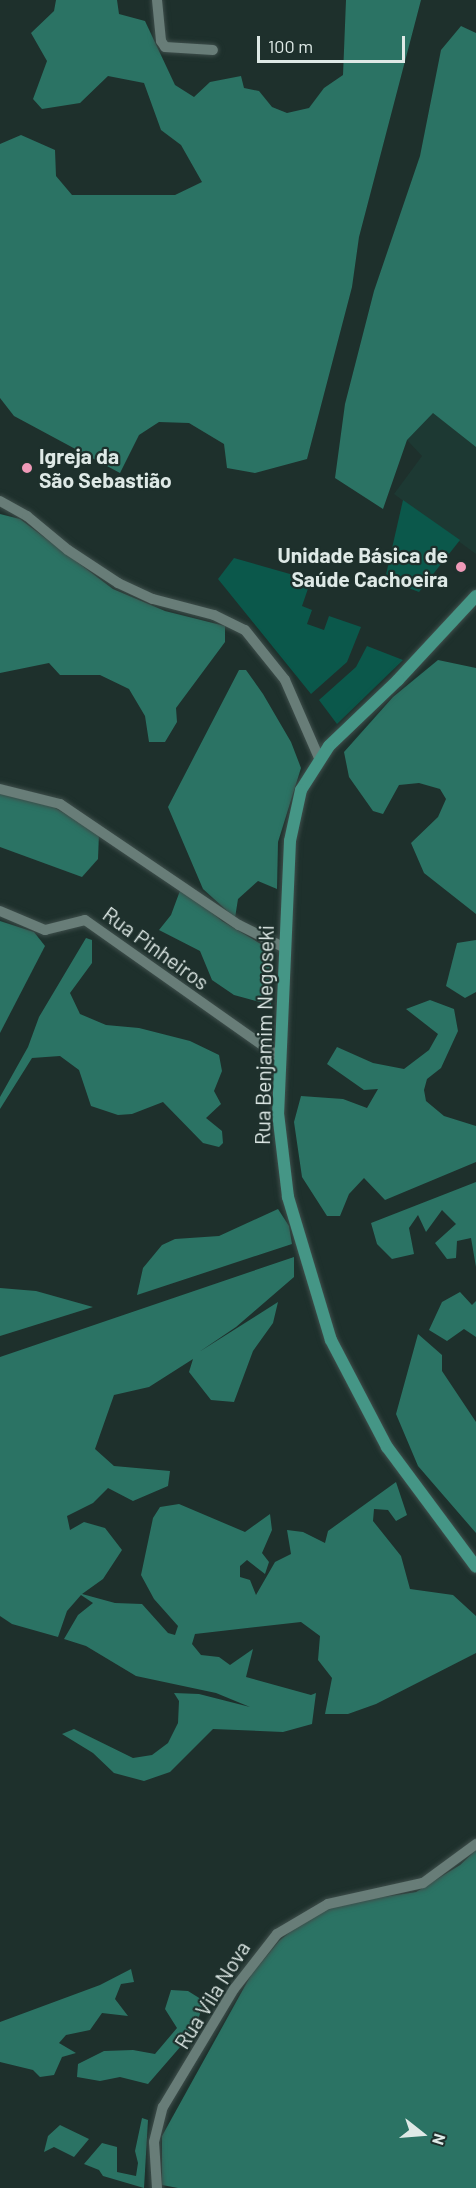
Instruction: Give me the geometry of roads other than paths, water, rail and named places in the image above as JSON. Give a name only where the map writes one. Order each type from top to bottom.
[{"type":"main road","name":"Rua Benjamim Negoseki","points":[[476,596],[319,758],[301,790],[292,822],[279,1057],[281,1162],[301,1249],[332,1340],[387,1447],[476,1567]]},
{"type":"street","points":[[157,0],[161,41],[165,47],[213,50]]},
{"type":"street","points":[[0,501],[27,516],[68,550],[118,583],[153,599],[214,615],[245,630],[285,680],[319,758]]},
{"type":"street","points":[[0,789],[60,804],[239,926],[285,948]]},
{"type":"street","name":"Rua Pinheiros","points":[[0,911],[45,930],[85,921],[279,1057]]},
{"type":"street","name":"Rua Vila Nova","points":[[157,2188],[154,2142],[163,2107],[234,1989],[276,1934],[328,1904],[423,1882],[476,1844]]},
{"type":"place","name":"Igreja da São Sebastião","points":[[27,468]]},
{"type":"place","name":"Unidade Básica de Saúde Cachoeira","points":[[461,567]]}]
